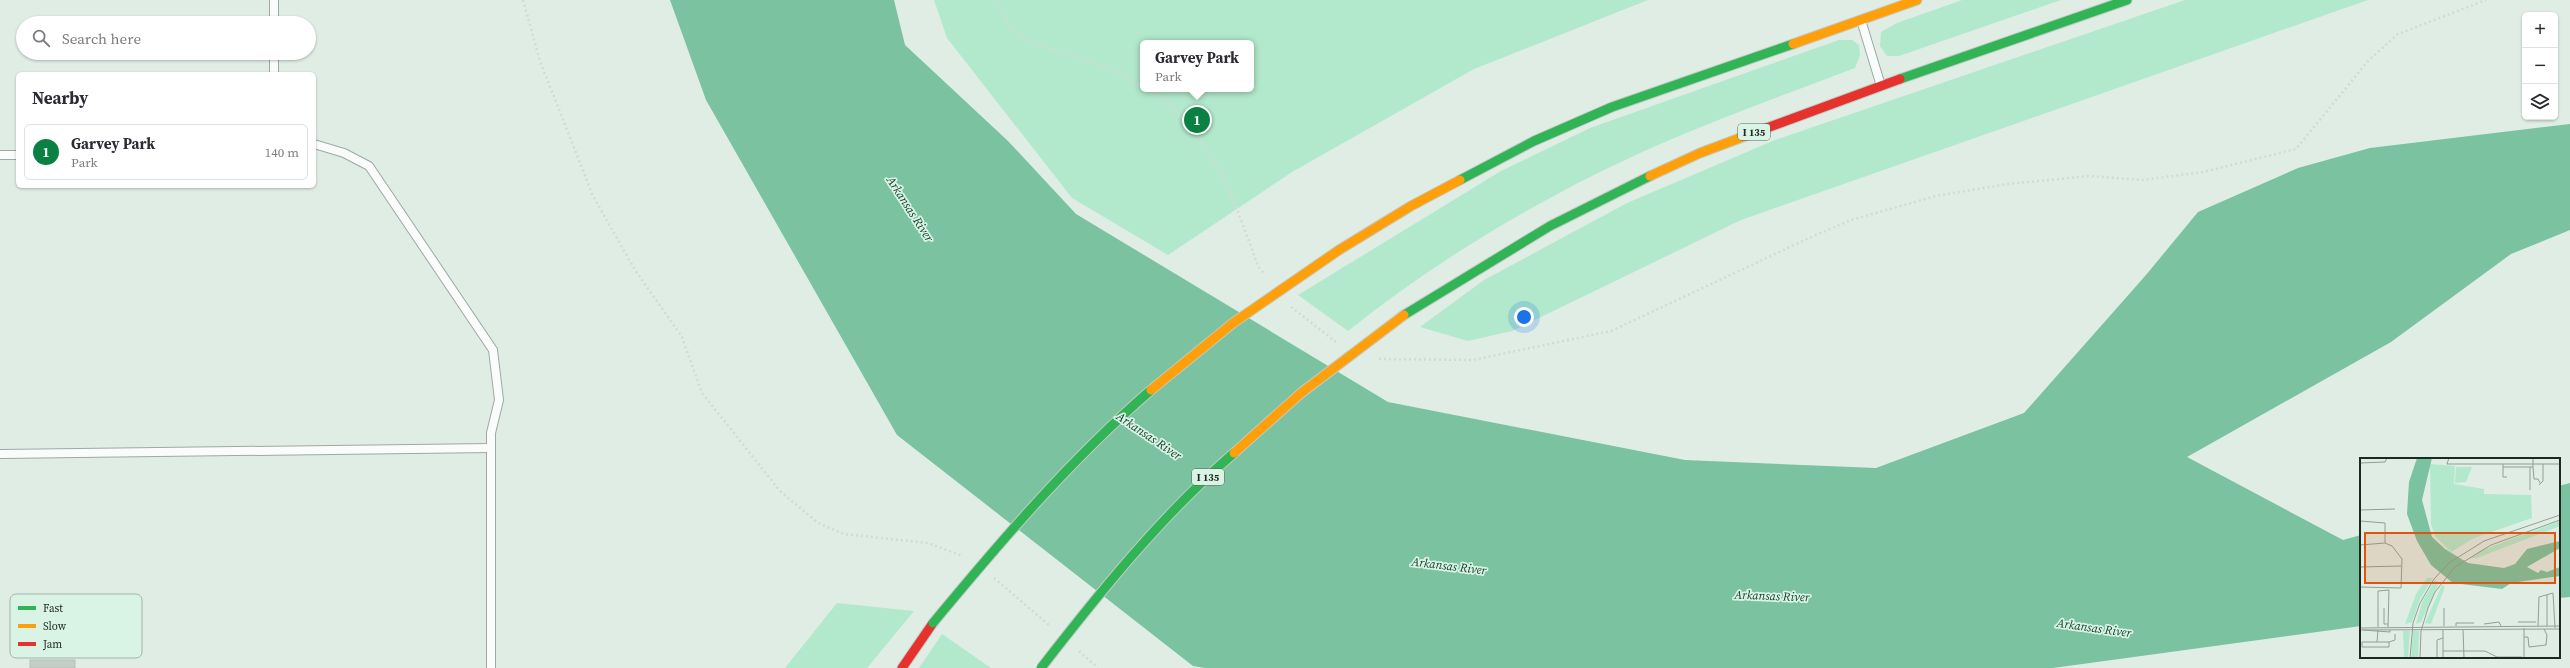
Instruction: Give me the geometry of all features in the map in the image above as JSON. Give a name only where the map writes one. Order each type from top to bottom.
[{"type":"highway","points":[[902,668],[933,623],[1002,540],[1063,474],[1133,405],[1204,344],[1271,294],[1411,206],[1534,141],[1612,107],[1917,0]]},
{"type":"highway","name":"I 135","points":[[1041,668],[1088,607],[1151,534],[1224,461],[1300,392],[1404,315],[1550,226],[1623,188],[1700,153],[1882,86],[2127,0]]},
{"type":"lane","points":[[274,0],[274,16]]},
{"type":"lane","points":[[1861,19],[1882,86]]},
{"type":"lane","points":[[274,60],[274,72]]},
{"type":"lane","points":[[316,145],[344,153],[369,166],[493,350],[499,400],[491,433],[491,668]]},
{"type":"lane","points":[[0,155],[16,155]]},
{"type":"lane","points":[[0,454],[491,448]]},
{"type":"path","points":[[523,0],[540,60],[592,196],[635,270],[682,337],[702,393],[780,491],[818,523],[844,534],[928,543],[960,554],[966,558]]},
{"type":"path","points":[[997,0],[1009,25],[1023,40],[1114,70],[1140,85]]},
{"type":"path","points":[[1373,359],[1473,360],[1611,331],[1809,238],[1851,220],[1936,196],[2007,184],[2090,176],[2142,180],[2195,173],[2267,158],[2296,149],[2368,60],[2398,34],[2486,0]]},
{"type":"path","points":[[1151,92],[1178,112],[1205,143],[1230,190],[1258,266],[1266,277]]},
{"type":"path","points":[[1289,305],[1338,343]]},
{"type":"path","points":[[992,576],[1051,627]]},
{"type":"path","points":[[1075,647],[1098,668]]},
{"type":"shaded area","points":[[934,0],[1648,0],[1474,69],[1292,172],[1168,255],[1072,198],[947,38]]},
{"type":"shaded area","points":[[1962,0],[2061,0],[1899,56],[1887,56],[1880,46],[1881,32],[1897,23]]},
{"type":"shaded area","points":[[2185,0],[2368,0],[1741,220],[1512,331],[1468,341],[1420,327],[1484,280],[1627,203],[1775,140]]},
{"type":"shaded area","points":[[1839,40],[1852,40],[1859,45],[1860,55],[1855,68],[1756,105],[1658,145],[1577,184],[1497,228],[1459,252],[1384,303],[1348,331],[1298,295],[1501,171],[1590,128]]},
{"type":"shaded area","points":[[837,603],[914,611],[867,668],[785,668]]},
{"type":"shaded area","points":[[942,634],[991,668],[919,668]]},
{"type":"water","name":"Arkansas River","points":[[670,0],[894,0],[905,45],[1008,141],[1076,214],[1388,402],[1685,460],[1876,468],[2024,413],[2146,275],[2198,212],[2298,168],[2370,148],[2570,124],[2570,230],[2511,254],[2391,342],[2187,457],[2343,540],[2360,535],[2360,626],[2053,668],[1205,668],[1193,666],[897,435],[706,100]]},
{"type":"water","points":[[2570,483],[2570,597],[2560,598],[2560,486]]},
{"type":"building","points":[[30,660],[75,660],[75,668],[30,668]]},
{"type":"traffic: fast","points":[[1900,79],[2127,0]]},
{"type":"traffic: fast","points":[[1460,180],[1534,141],[1612,107],[1793,44]]},
{"type":"traffic: fast","points":[[1404,315],[1550,226],[1650,176]]},
{"type":"traffic: fast","points":[[933,623],[984,562],[1064,473],[1092,444],[1151,390]]},
{"type":"traffic: fast","points":[[1041,668],[1109,583],[1156,529],[1181,502],[1234,453]]},
{"type":"traffic: slow","points":[[1793,44],[1917,0]]},
{"type":"traffic: slow","points":[[1650,176],[1700,153],[1764,129]]},
{"type":"traffic: slow","points":[[1339,250],[1411,206],[1460,180]]},
{"type":"traffic: slow","points":[[1151,390],[1233,323],[1339,250]]},
{"type":"traffic: slow","points":[[1234,453],[1301,393],[1404,315]]},
{"type":"traffic: jam","points":[[1764,129],[1900,79]]},
{"type":"traffic: jam","points":[[902,668],[933,623]]},
{"type":"place","name":"Garvey Park","points":[[1197,120]]}]
